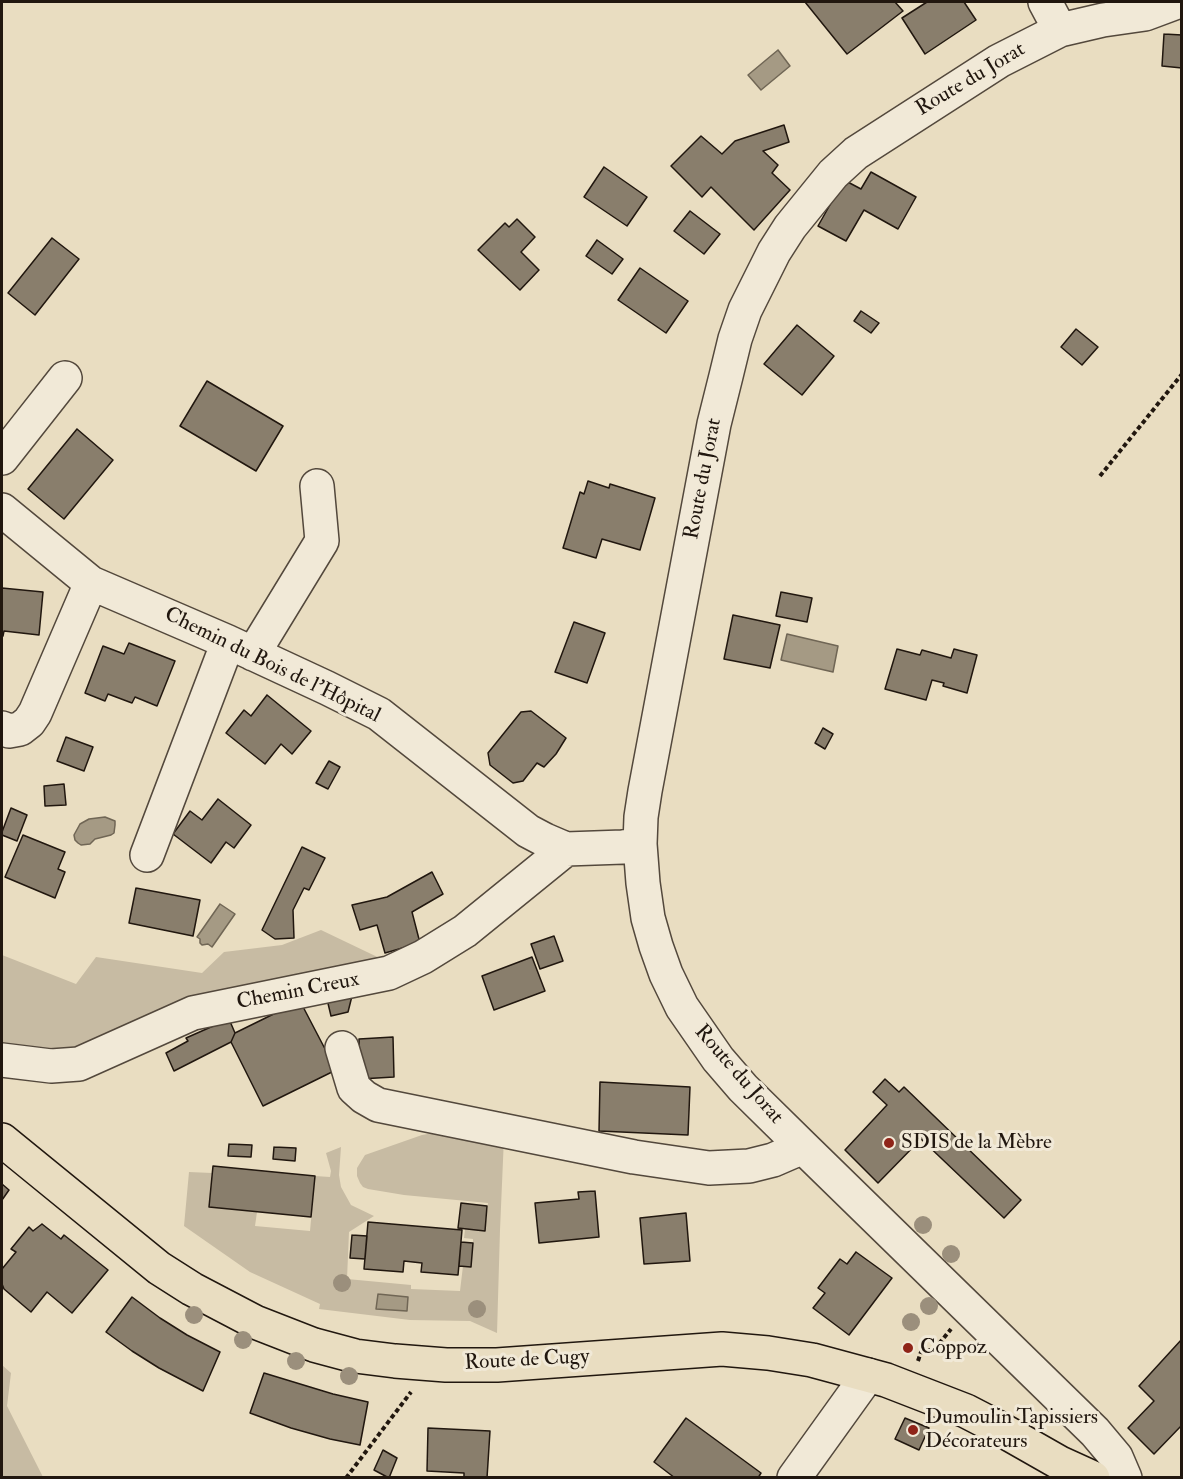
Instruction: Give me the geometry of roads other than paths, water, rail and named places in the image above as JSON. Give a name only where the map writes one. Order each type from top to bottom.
[{"type":"main road","name":"Route de Cugy","points":[[2,1140],[159,1268],[255,1322],[333,1350],[355,1356],[446,1365],[497,1365],[722,1349],[812,1360],[868,1375],[966,1411],[1060,1463],[1093,1478]]},
{"type":"street","points":[[1045,2],[1060,30]]},
{"type":"street","name":"Route du Jorat","points":[[1125,1478],[1116,1457],[1095,1432],[802,1147],[743,1088],[711,1051],[682,1007],[656,946],[648,918],[640,844],[645,791],[714,424],[735,339],[745,309],[774,252],[790,227],[833,174],[856,153],[999,61],[1060,30],[1103,20],[1145,14],[1177,2]]},
{"type":"street","points":[[2,458],[65,378]]},
{"type":"street","points":[[147,855],[241,648],[322,542],[317,486]]},
{"type":"street","name":"Chemin du Bois de l'Hôpital","points":[[2,510],[90,583],[241,648],[379,714],[528,831],[545,840],[566,849],[623,847],[640,844]]},
{"type":"street","points":[[2,728],[9,731],[20,729],[35,713],[90,583]]},
{"type":"street","name":"Chemin Creux","points":[[2,1060],[51,1066],[79,1064],[193,1013],[389,973],[423,957],[465,931],[566,849]]},
{"type":"street","name":"Route du Jorat","points":[[342,1048],[354,1088],[378,1105],[634,1157],[709,1168],[749,1166],[773,1160],[802,1147]]},
{"type":"street","points":[[794,1478],[868,1375]]},
{"type":"place","name":"SDIS de la Mèbre","points":[[889,1143]]},
{"type":"place","name":"Coppoz","points":[[908,1348]]},
{"type":"place","name":"Dumoulin Tapissiers Décorateurs","points":[[913,1430]]}]
